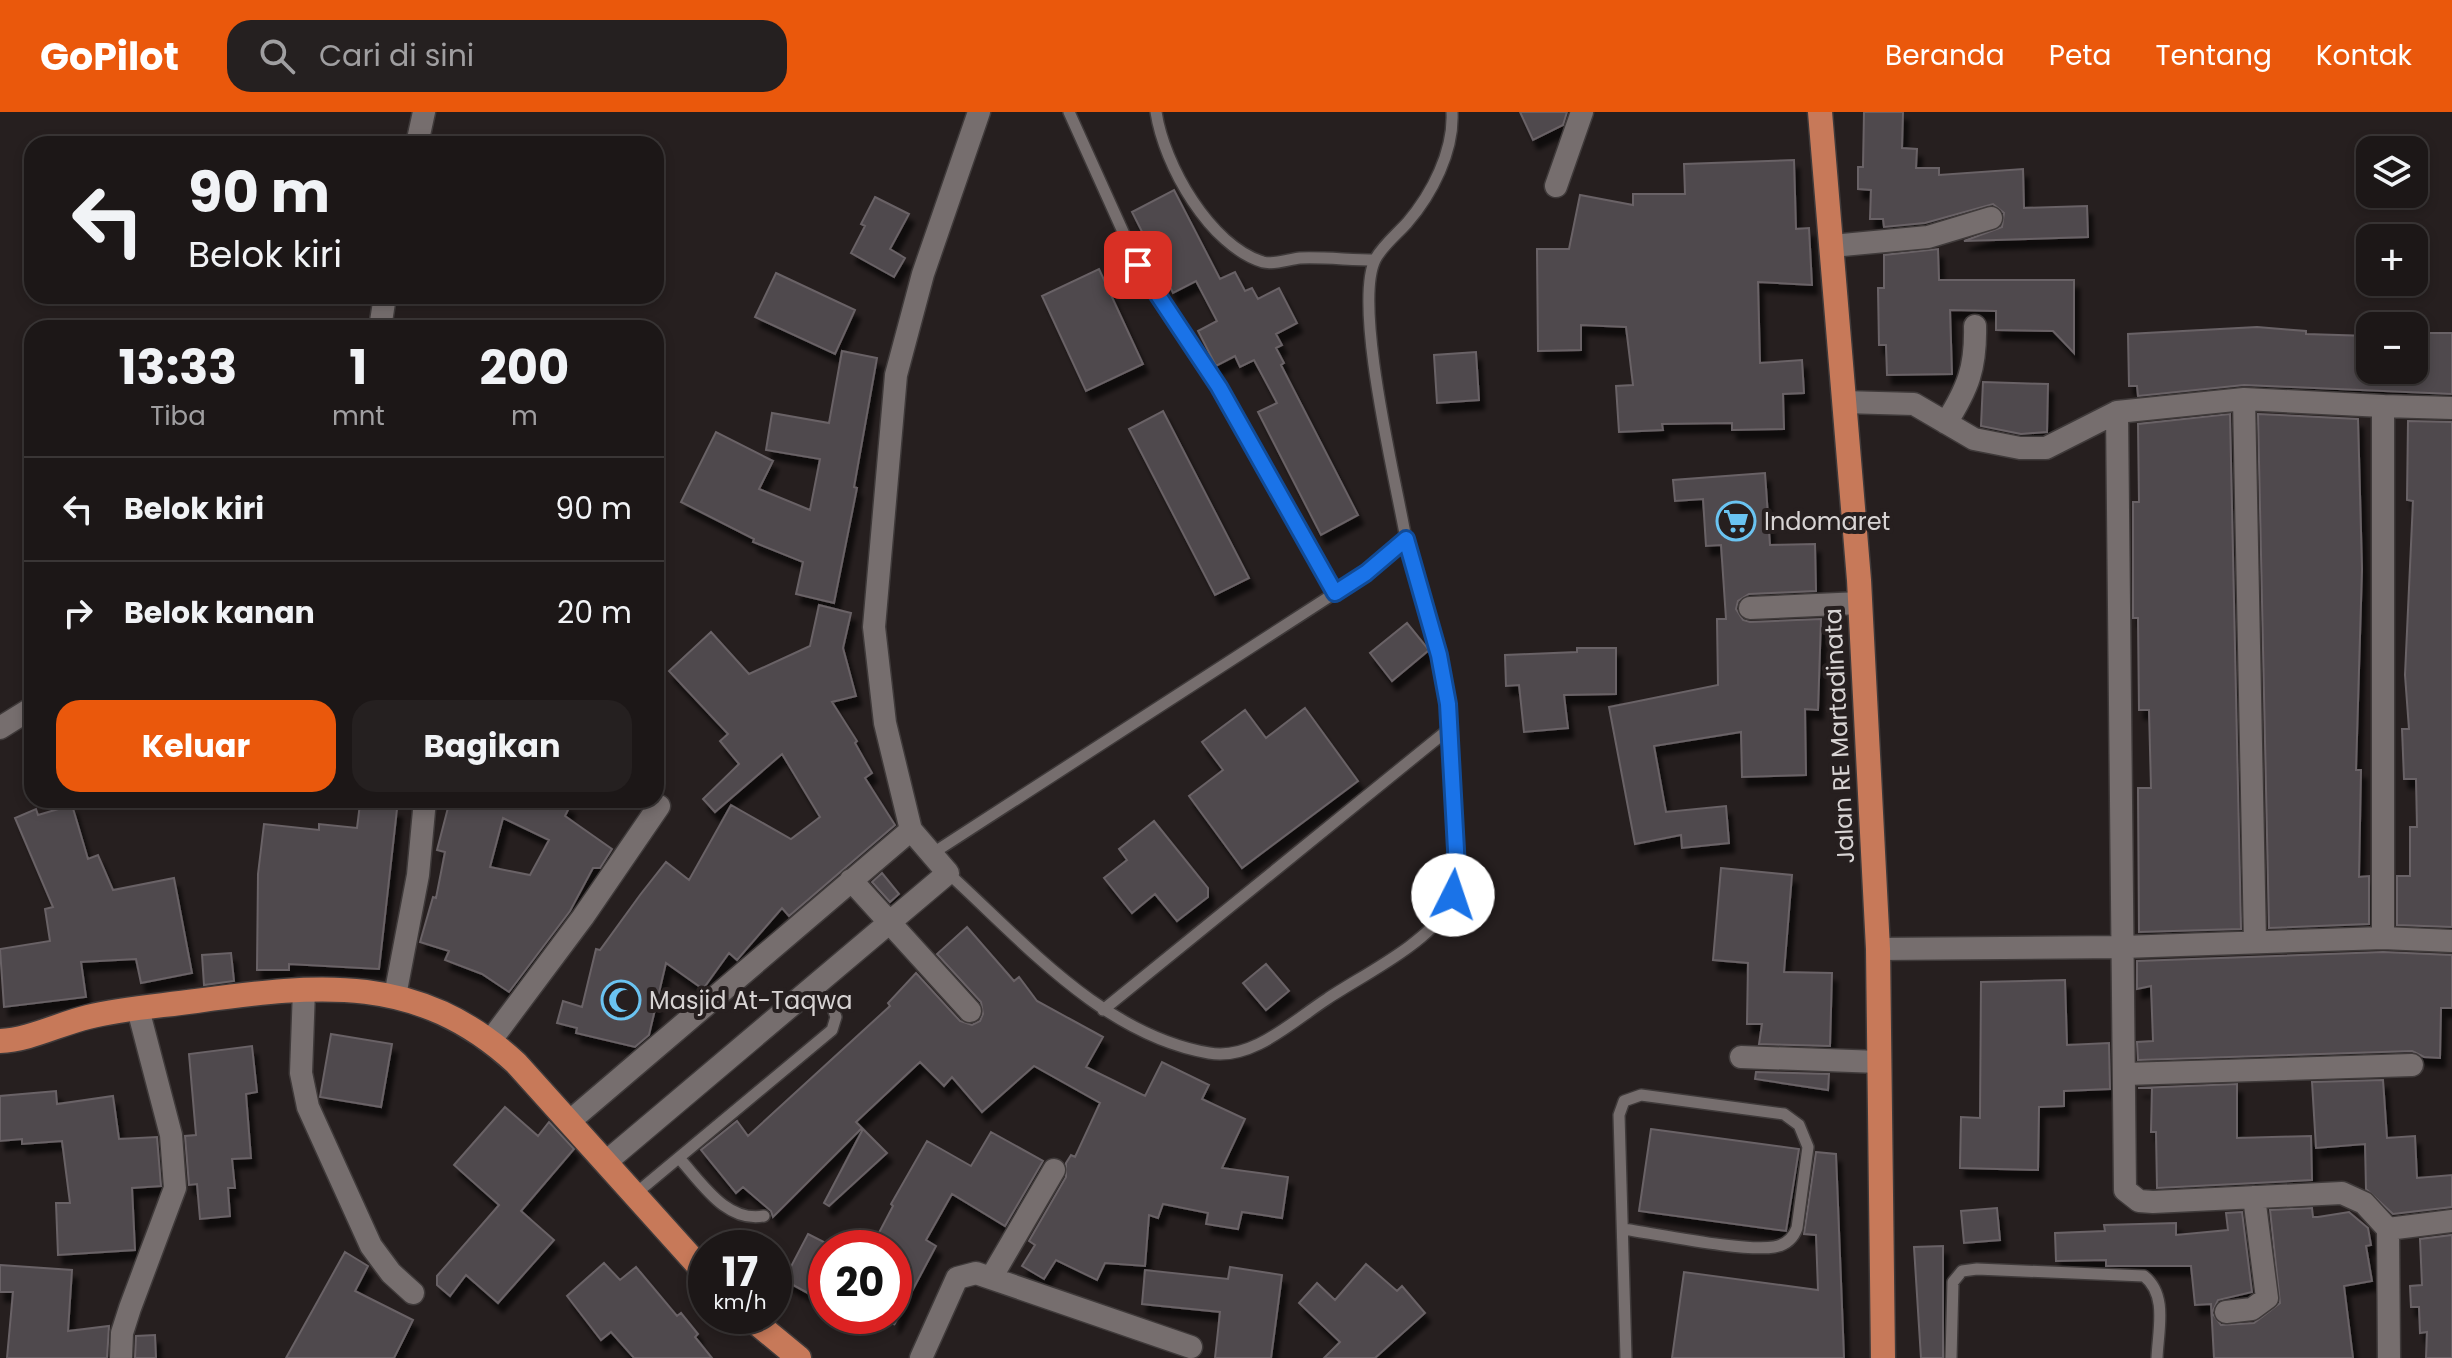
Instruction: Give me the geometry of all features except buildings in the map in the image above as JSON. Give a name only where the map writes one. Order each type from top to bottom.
[{"type":"highway","name":"Jalan RE Martadinata","points":[[1820,112],[1860,603],[1878,949],[1883,1358]]},
{"type":"highway","points":[[0,1041],[90,1016],[269,991],[347,989],[395,996],[441,1009],[491,1040],[570,1121],[688,1254]]},
{"type":"highway","points":[[770,1334],[799,1358]]},
{"type":"street","points":[[419,136],[424,112]]},
{"type":"street","points":[[606,1162],[948,873],[911,830],[885,723],[874,627],[896,375],[923,274],[979,112]]},
{"type":"street","points":[[1556,186],[1582,112]]},
{"type":"street","points":[[1832,246],[1928,237],[1991,218]]},
{"type":"street","points":[[1946,423],[1967,390],[1976,357],[1975,326]]},
{"type":"street","points":[[1844,402],[1914,404],[1974,439],[2020,448],[2046,448],[2117,412],[2244,399],[2452,408]]},
{"type":"street","points":[[2244,399],[2255,941]]},
{"type":"street","points":[[2383,406],[2383,938]]},
{"type":"street","points":[[2117,412],[2125,1074],[2123,1184],[2130,1196],[2153,1202],[2342,1193],[2358,1198],[2388,1229],[2389,1358]]},
{"type":"street","points":[[1750,608],[1860,603]]},
{"type":"street","points":[[0,728],[24,713]]},
{"type":"street","points":[[395,996],[418,875],[424,808]]},
{"type":"street","points":[[491,1040],[583,917],[658,808]]},
{"type":"street","points":[[570,1121],[911,830]]},
{"type":"street","points":[[851,880],[970,1011]]},
{"type":"street","points":[[1878,949],[2123,947],[2383,938],[2452,941]]},
{"type":"street","points":[[304,990],[301,1073],[308,1107],[371,1246],[391,1273],[413,1293]]},
{"type":"street","points":[[121,1358],[122,1333],[175,1188],[171,1135],[138,1009]]},
{"type":"street","points":[[1741,1057],[1879,1062]]},
{"type":"street","points":[[2125,1074],[2412,1065]]},
{"type":"street","points":[[991,1278],[1054,1170]]},
{"type":"street","points":[[2226,1312],[2252,1309],[2267,1298],[2254,1197]]},
{"type":"street","points":[[2388,1229],[2452,1221]]},
{"type":"street","points":[[921,1358],[957,1278],[976,1273],[1191,1347]]},
{"type":"lane","points":[[1069,112],[1138,265],[1219,387],[1335,593]]},
{"type":"lane","points":[[1156,112],[1159,136],[1176,173],[1232,249],[1267,263],[1299,258],[1375,260]]},
{"type":"lane","points":[[948,873],[1103,1010],[1158,1038],[1209,1053],[1233,1053],[1263,1042],[1412,943],[1434,924],[1453,895],[1457,868],[1449,729],[1439,655],[1406,539],[1370,337],[1368,293],[1375,260],[1419,209],[1444,161],[1453,125],[1452,112]]},
{"type":"lane","points":[[930,855],[1018,801],[1366,573],[1406,539]]},
{"type":"lane","points":[[1103,1010],[1449,729]]},
{"type":"lane","points":[[634,1195],[832,1030],[836,1017],[831,1003],[814,987]]},
{"type":"lane","points":[[1623,1229],[1761,1247],[1784,1244],[1794,1237],[1797,1228],[1808,1147],[1804,1134],[1784,1114],[1641,1095],[1629,1097],[1619,1115],[1626,1358]]},
{"type":"lane","points":[[679,1158],[726,1209],[742,1218],[764,1216]]},
{"type":"lane","points":[[1951,1358],[1953,1282],[1962,1271],[1977,1269],[2144,1276],[2155,1287],[2160,1302],[2157,1358]]},
{"type":"place","name":"Indomaret","points":[[1736,521]]},
{"type":"place","name":"Masjid At-Taqwa","points":[[621,1000]]},
{"type":"route","points":[[1138,265],[1219,387],[1335,593],[1366,573],[1406,539],[1439,655],[1448,704],[1457,868],[1453,895]]}]
